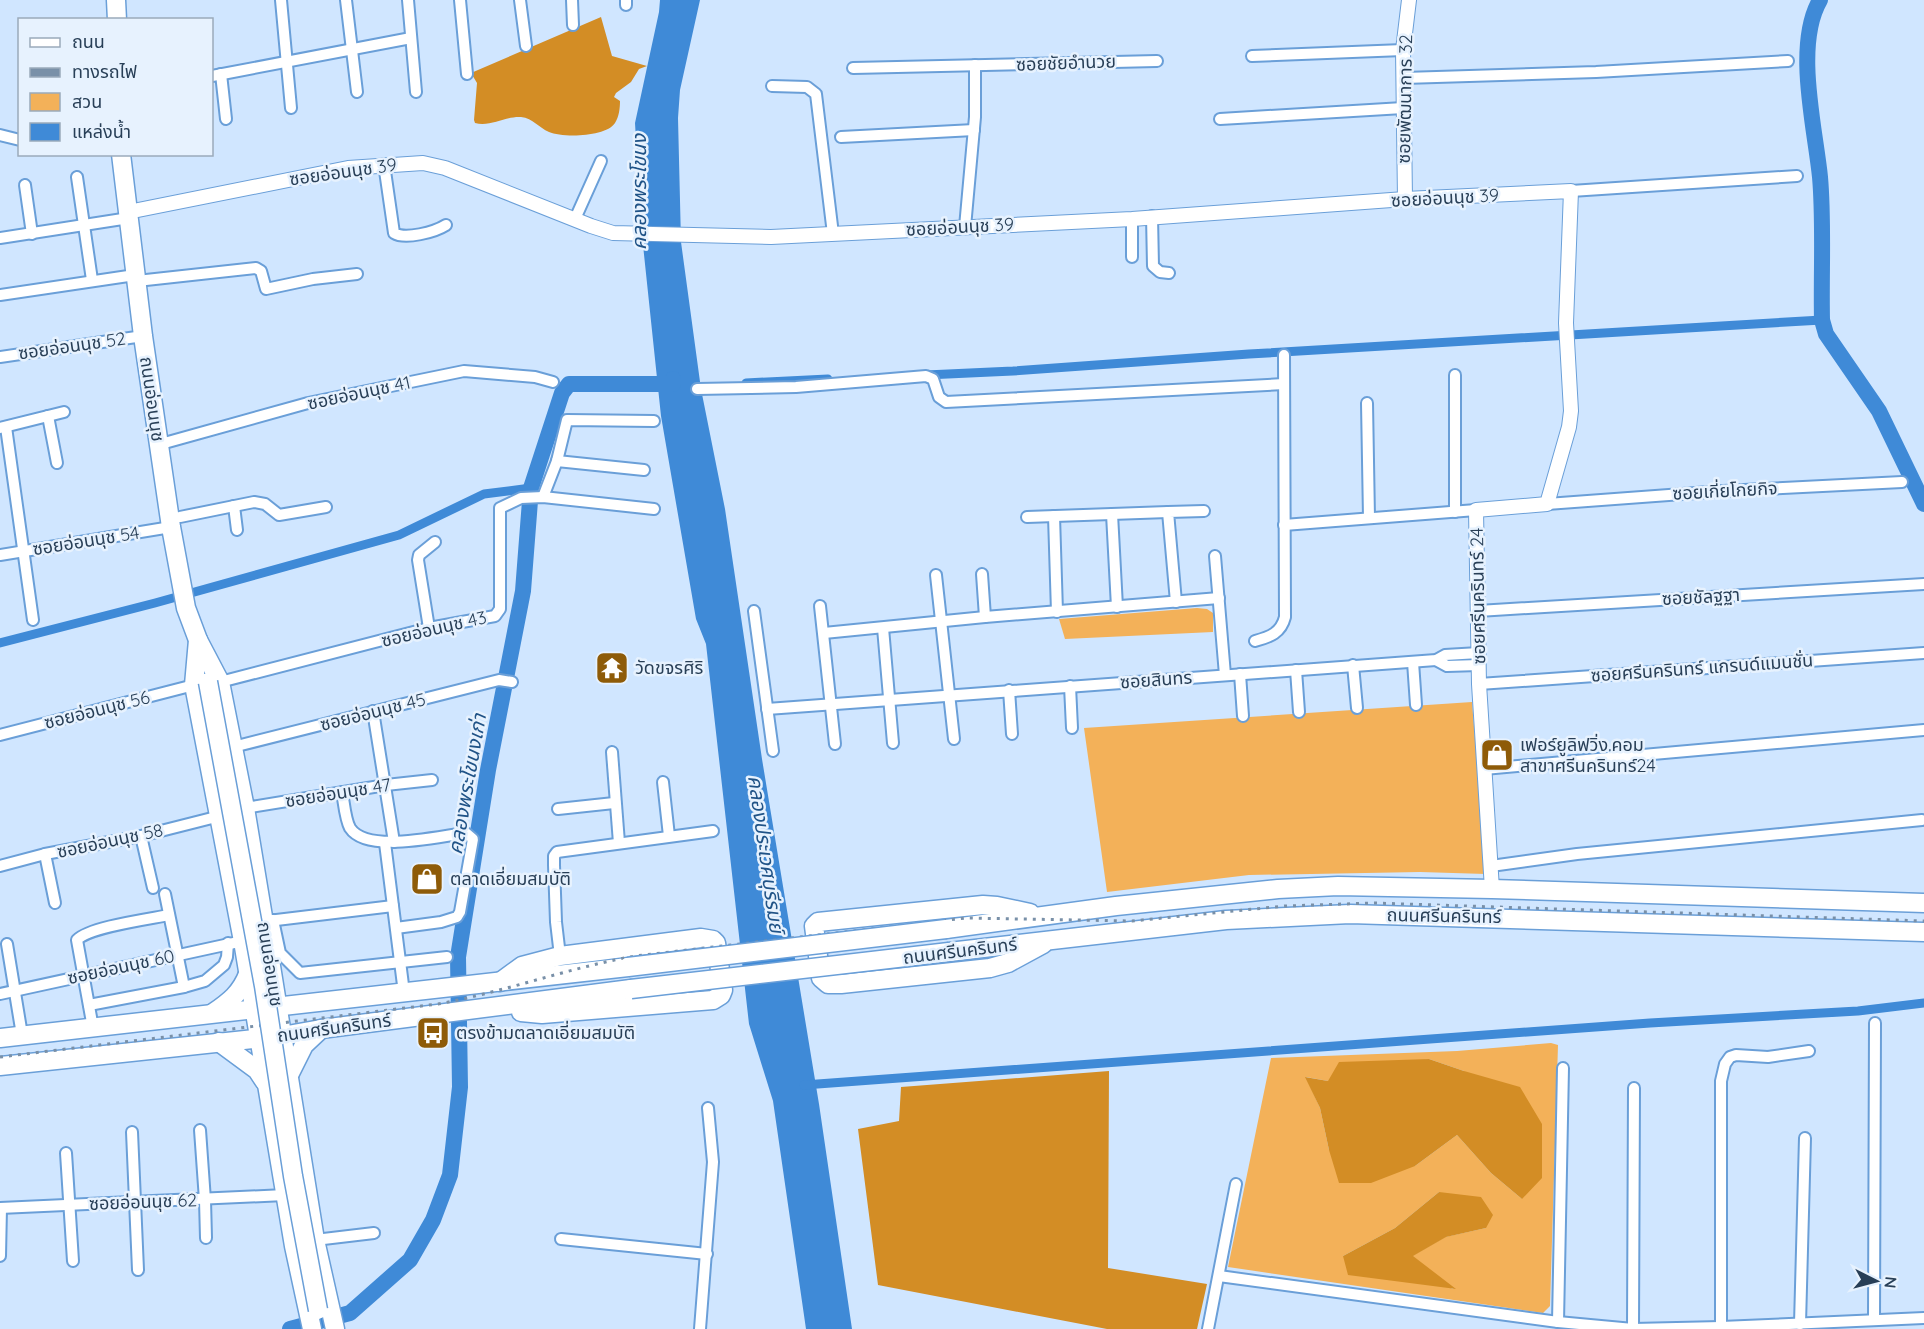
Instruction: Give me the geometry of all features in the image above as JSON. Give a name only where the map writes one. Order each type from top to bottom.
[{"type":"main road","points":[[107,0],[108,18]]},
{"type":"main road","points":[[116,0],[117,18]]},
{"type":"main road","name":"ถนนอ่อนนุช","points":[[121,156],[133,214],[148,335],[187,578],[264,986],[304,1241],[322,1329]]},
{"type":"main road","name":"ถนนอ่อนนุช","points":[[132,156],[133,214]]},
{"type":"main road","name":"ถนนอ่อนนุช","points":[[148,335],[168,442],[178,523]]},
{"type":"main road","name":"ถนนอ่อนนุช","points":[[208,683],[233,747],[245,808],[268,925],[277,1008],[315,1240],[335,1329]]},
{"type":"main road","name":"ถนนอ่อนนุช","points":[[208,683],[220,816],[235,942],[248,974],[300,1280],[312,1329]]},
{"type":"main road","name":"ถนนศรีนครินทร์","points":[[0,1038],[465,987],[946,929],[1043,915],[1278,889],[1349,886],[1492,889],[1924,903]]},
{"type":"main road","points":[[1043,915],[983,905],[818,922],[813,926],[821,978],[828,984],[990,968],[1023,956],[1048,941]]},
{"type":"main road","name":"ถนนศรีนครินทร์","points":[[0,1066],[282,1036],[631,989],[1226,920],[1350,914],[1924,932]]},
{"type":"main road","points":[[235,942],[253,947],[268,925]]},
{"type":"main road","points":[[499,983],[522,966],[560,956],[707,939],[716,943],[723,990],[718,998],[713,1000],[542,1014],[500,1007]]},
{"type":"main road","points":[[272,972],[278,987],[287,995],[319,1003]]},
{"type":"main road","points":[[211,1014],[232,1000],[244,986],[248,974]]},
{"type":"main road","points":[[288,1077],[304,1045],[321,1029]]},
{"type":"main road","points":[[219,1042],[257,1070],[266,1083]]},
{"type":"main road","points":[[272,1117],[275,1109],[280,1106],[287,1107],[294,1114]]},
{"type":"street","points":[[281,0],[291,108]]},
{"type":"street","points":[[346,0],[357,92]]},
{"type":"street","points":[[408,0],[416,92]]},
{"type":"street","points":[[460,0],[467,74]]},
{"type":"street","points":[[520,0],[525,46]]},
{"type":"street","points":[[572,0],[573,26]]},
{"type":"street","name":"ซอยพัฒนาการ 32","points":[[1405,199],[1403,50],[1409,0]]},
{"type":"street","points":[[226,119],[216,75],[411,38]]},
{"type":"street","points":[[1252,56],[1403,50]]},
{"type":"street","name":"ซอยชัยอำนวย","points":[[853,68],[1157,60]]},
{"type":"street","points":[[1404,78],[1596,72],[1788,61]]},
{"type":"street","points":[[965,227],[974,130],[975,65]]},
{"type":"street","points":[[772,86],[807,87],[816,94],[833,234]]},
{"type":"street","points":[[1220,119],[1403,108]]},
{"type":"street","points":[[841,137],[974,130]]},
{"type":"street","points":[[0,135],[18,140]]},
{"type":"street","points":[[575,219],[601,161]]},
{"type":"street","name":"ซอยอ่อนนุช 39","points":[[133,214],[348,168],[423,163],[445,168],[613,233],[750,238],[1132,219],[1405,199],[1797,176]]},
{"type":"street","points":[[384,164],[394,233],[402,236],[437,230],[446,225]]},
{"type":"street","points":[[77,177],[92,280]]},
{"type":"street","points":[[25,185],[32,234]]},
{"type":"street","points":[[1547,504],[1569,427],[1571,411],[1567,330],[1570,191]]},
{"type":"street","points":[[0,238],[133,214]]},
{"type":"street","points":[[1152,216],[1153,266],[1160,272],[1169,273]]},
{"type":"street","points":[[1132,219],[1132,257]]},
{"type":"street","points":[[0,295],[92,280],[256,268],[261,271],[266,289],[313,279],[357,274]]},
{"type":"street","name":"ซอยอ่อนนุช 52","points":[[0,357],[148,335]]},
{"type":"street","points":[[1255,640],[1270,637],[1283,626],[1285,617],[1284,355]]},
{"type":"street","name":"ซอยอ่อนนุช 41","points":[[168,442],[308,403],[464,371],[527,376],[553,382]]},
{"type":"street","points":[[1455,375],[1455,512]]},
{"type":"street","points":[[698,389],[796,387],[926,376],[933,379],[939,398],[945,402],[1284,384]]},
{"type":"street","points":[[1367,403],[1369,518]]},
{"type":"street","points":[[33,620],[3,427],[64,412]]},
{"type":"street","points":[[48,416],[57,463]]},
{"type":"street","points":[[538,497],[556,461],[567,420],[654,421]]},
{"type":"street","points":[[556,461],[644,470]]},
{"type":"street","name":"ซอยเกี่ยโกยกิจ","points":[[1547,504],[1722,491],[1902,482]]},
{"type":"street","name":"ซอยอ่อนนุช 43","points":[[208,683],[429,628],[498,614],[500,609],[500,508],[521,498],[538,497],[654,508]]},
{"type":"street","name":"ซอยอ่อนนุช 54","points":[[0,555],[178,523],[254,502],[265,504],[279,515],[326,507]]},
{"type":"street","name":"ซอยศรีนครินทร์ 24","points":[[1492,889],[1479,684],[1476,510],[1547,504]]},
{"type":"street","points":[[234,506],[237,530]]},
{"type":"street","points":[[1284,525],[1476,510]]},
{"type":"street","points":[[1027,517],[1204,511]]},
{"type":"street","points":[[1168,512],[1176,602]]},
{"type":"street","points":[[1112,514],[1117,607]]},
{"type":"street","points":[[1054,516],[1057,612]]},
{"type":"street","points":[[429,628],[418,560],[419,555],[435,542]]},
{"type":"street","points":[[1215,556],[1225,675]]},
{"type":"street","points":[[982,574],[985,617]]},
{"type":"street","points":[[936,575],[954,740]]},
{"type":"street","name":"ซอยชัลฐฐา","points":[[1478,610],[1924,584]]},
{"type":"street","points":[[824,633],[1219,598]]},
{"type":"street","points":[[820,606],[835,744]]},
{"type":"street","points":[[754,611],[773,751]]},
{"type":"street","points":[[883,628],[893,743]]},
{"type":"street","name":"ซอยศรีนครินทร์ แกรนด์แมนชั่น","points":[[1479,684],[1924,653]]},
{"type":"street","name":"ซอยสินทร","points":[[767,709],[1353,665],[1436,660],[1447,666],[1479,659]]},
{"type":"street","points":[[1413,662],[1416,705]]},
{"type":"street","points":[[1353,665],[1358,708]]},
{"type":"street","points":[[1296,669],[1299,712]]},
{"type":"street","points":[[1240,674],[1243,716]]},
{"type":"street","name":"ซอยอ่อนนุช 45","points":[[233,747],[373,711],[506,681]]},
{"type":"street","name":"ซอยอ่อนนุช 56","points":[[0,735],[208,683]]},
{"type":"street","points":[[1070,686],[1072,728]]},
{"type":"street","points":[[1009,690],[1012,734]]},
{"type":"street","points":[[373,711],[386,784],[393,906],[404,993]]},
{"type":"street","points":[[1484,769],[1924,730]]},
{"type":"street","points":[[612,752],[614,803],[619,843]]},
{"type":"street","name":"ซอยอ่อนนุช 47","points":[[245,808],[386,784],[432,780]]},
{"type":"street","points":[[663,782],[669,836]]},
{"type":"street","points":[[342,792],[349,827],[360,838],[389,843],[466,833],[472,839],[460,912],[457,917],[441,922],[396,928]]},
{"type":"street","points":[[558,809],[614,803]]},
{"type":"street","name":"ซอยอ่อนนุช 58","points":[[0,866],[45,854],[141,836],[220,816]]},
{"type":"street","points":[[1491,866],[1577,854],[1922,820]]},
{"type":"street","points":[[560,956],[556,922],[555,854],[560,850],[713,831]]},
{"type":"street","points":[[141,836],[153,888]]},
{"type":"street","points":[[45,854],[55,903]]},
{"type":"street","points":[[165,894],[184,987]]},
{"type":"street","points":[[393,906],[268,925],[280,953],[300,973],[447,957]]},
{"type":"street","points":[[93,1028],[77,940],[81,936],[100,930],[169,915]]},
{"type":"street","points":[[89,1005],[205,981],[217,972],[235,942]]},
{"type":"street","name":"ซอยอ่อนนุช 60","points":[[0,994],[235,942]]},
{"type":"street","points":[[8,944],[22,1035]]},
{"type":"street","points":[[1875,1023],[1875,1320]]},
{"type":"street","points":[[1720,1327],[1721,1081],[1725,1064],[1730,1057],[1736,1055],[1768,1057],[1809,1051]]},
{"type":"street","points":[[1558,1322],[1563,1068]]},
{"type":"street","points":[[1633,1329],[1634,1088]]},
{"type":"street","points":[[700,1329],[712,1162],[708,1108]]},
{"type":"street","points":[[200,1130],[206,1238]]},
{"type":"street","points":[[132,1132],[137,1203],[138,1270]]},
{"type":"street","points":[[1800,1324],[1805,1138]]},
{"type":"street","points":[[66,1153],[73,1261]]},
{"type":"street","points":[[1208,1329],[1236,1184]]},
{"type":"street","name":"ซอยอ่อนนุช 62","points":[[0,1208],[285,1195]]},
{"type":"street","points":[[0,1208],[0,1256]]},
{"type":"street","points":[[315,1240],[374,1233]]},
{"type":"street","points":[[561,1239],[707,1254]]},
{"type":"street","points":[[1218,1276],[1558,1322],[1633,1329],[1924,1318]]},
{"type":"green space","points":[[1207,609],[1213,613],[1213,632],[1065,639],[1059,619]]},
{"type":"green space","points":[[1472,702],[1486,874],[1420,872],[1249,875],[1107,892],[1084,728]]},
{"type":"green space","points":[[1551,1043],[1558,1045],[1550,1306],[1543,1313],[1228,1267],[1271,1058],[1457,1051]],"holes":[[[1429,1059],[1464,1071],[1522,1199],[1491,1173],[1457,1135],[1415,1166],[1329,1150],[1320,1108],[1306,1077],[1328,1081]],[[1439,1192],[1486,1228],[1445,1237],[1412,1256],[1454,1289],[1343,1256],[1395,1228]]]},
{"type":"shaded area","points":[[601,17],[612,56],[647,66],[639,69],[631,82],[616,93],[614,97],[620,101],[619,112],[615,123],[610,128],[594,134],[564,135],[549,132],[529,119],[521,117],[487,124],[475,123],[477,83],[471,73]]},
{"type":"shaded area","points":[[1429,1059],[1520,1087],[1542,1124],[1542,1178],[1522,1199],[1491,1173],[1457,1135],[1415,1166],[1371,1183],[1339,1183],[1320,1108],[1305,1077],[1328,1081],[1339,1062]]},
{"type":"shaded area","points":[[1109,1071],[1108,1268],[1207,1284],[1197,1329],[1107,1329],[878,1285],[858,1129],[899,1121],[901,1087]]},
{"type":"shaded area","points":[[1439,1192],[1481,1197],[1493,1215],[1486,1228],[1446,1237],[1413,1256],[1456,1289],[1348,1275],[1343,1256],[1395,1228]]},
{"type":"water","name":"คลองประเวศบุรีรมย์","points":[[660,0],[700,0],[680,90],[678,118],[681,242],[701,389],[725,509],[762,759],[819,1104],[852,1329],[806,1329],[773,1101],[749,1024],[706,644],[696,619],[661,416],[641,226],[635,123]]},
{"type":"waterway","points":[[1820,0],[1812,18],[1807,63],[1821,194],[1822,320],[1826,334],[1879,411],[1924,504]]},
{"type":"waterway","points":[[926,375],[1822,320]]},
{"type":"waterway","name":"คลองพระโขนงเก่า","points":[[290,1329],[350,1313],[410,1260],[433,1220],[450,1175],[460,1087],[458,957],[488,770],[523,591],[531,488],[562,393],[569,384],[673,384],[673,379]]},
{"type":"waterway","points":[[746,383],[828,379]]},
{"type":"waterway","points":[[0,643],[155,603],[399,535],[484,494],[531,488]]},
{"type":"waterway","points":[[804,1085],[1650,1023],[1858,1011],[1924,1003]]},
{"type":"railway","points":[[0,1057],[438,1004],[635,956],[966,918],[1132,921],[1285,906],[1374,903],[1924,921]]},
{"type":"place","name":"วัดขจรศิริ","points":[[612,668]]},
{"type":"place","name":"เฟอร์ยูลิฟวิ่ง.คอม สาขาศรีนครินทร์24","points":[[1497,755]]},
{"type":"place","name":"ตลาดเอี่ยมสมบัติ","points":[[427,879]]},
{"type":"place","name":"ตรงข้ามตลาดเอี่ยมสมบัติ","points":[[433,1033]]},
{"type":"water label","name":"คลองพระโขนง","points":[[639,192]]}]
